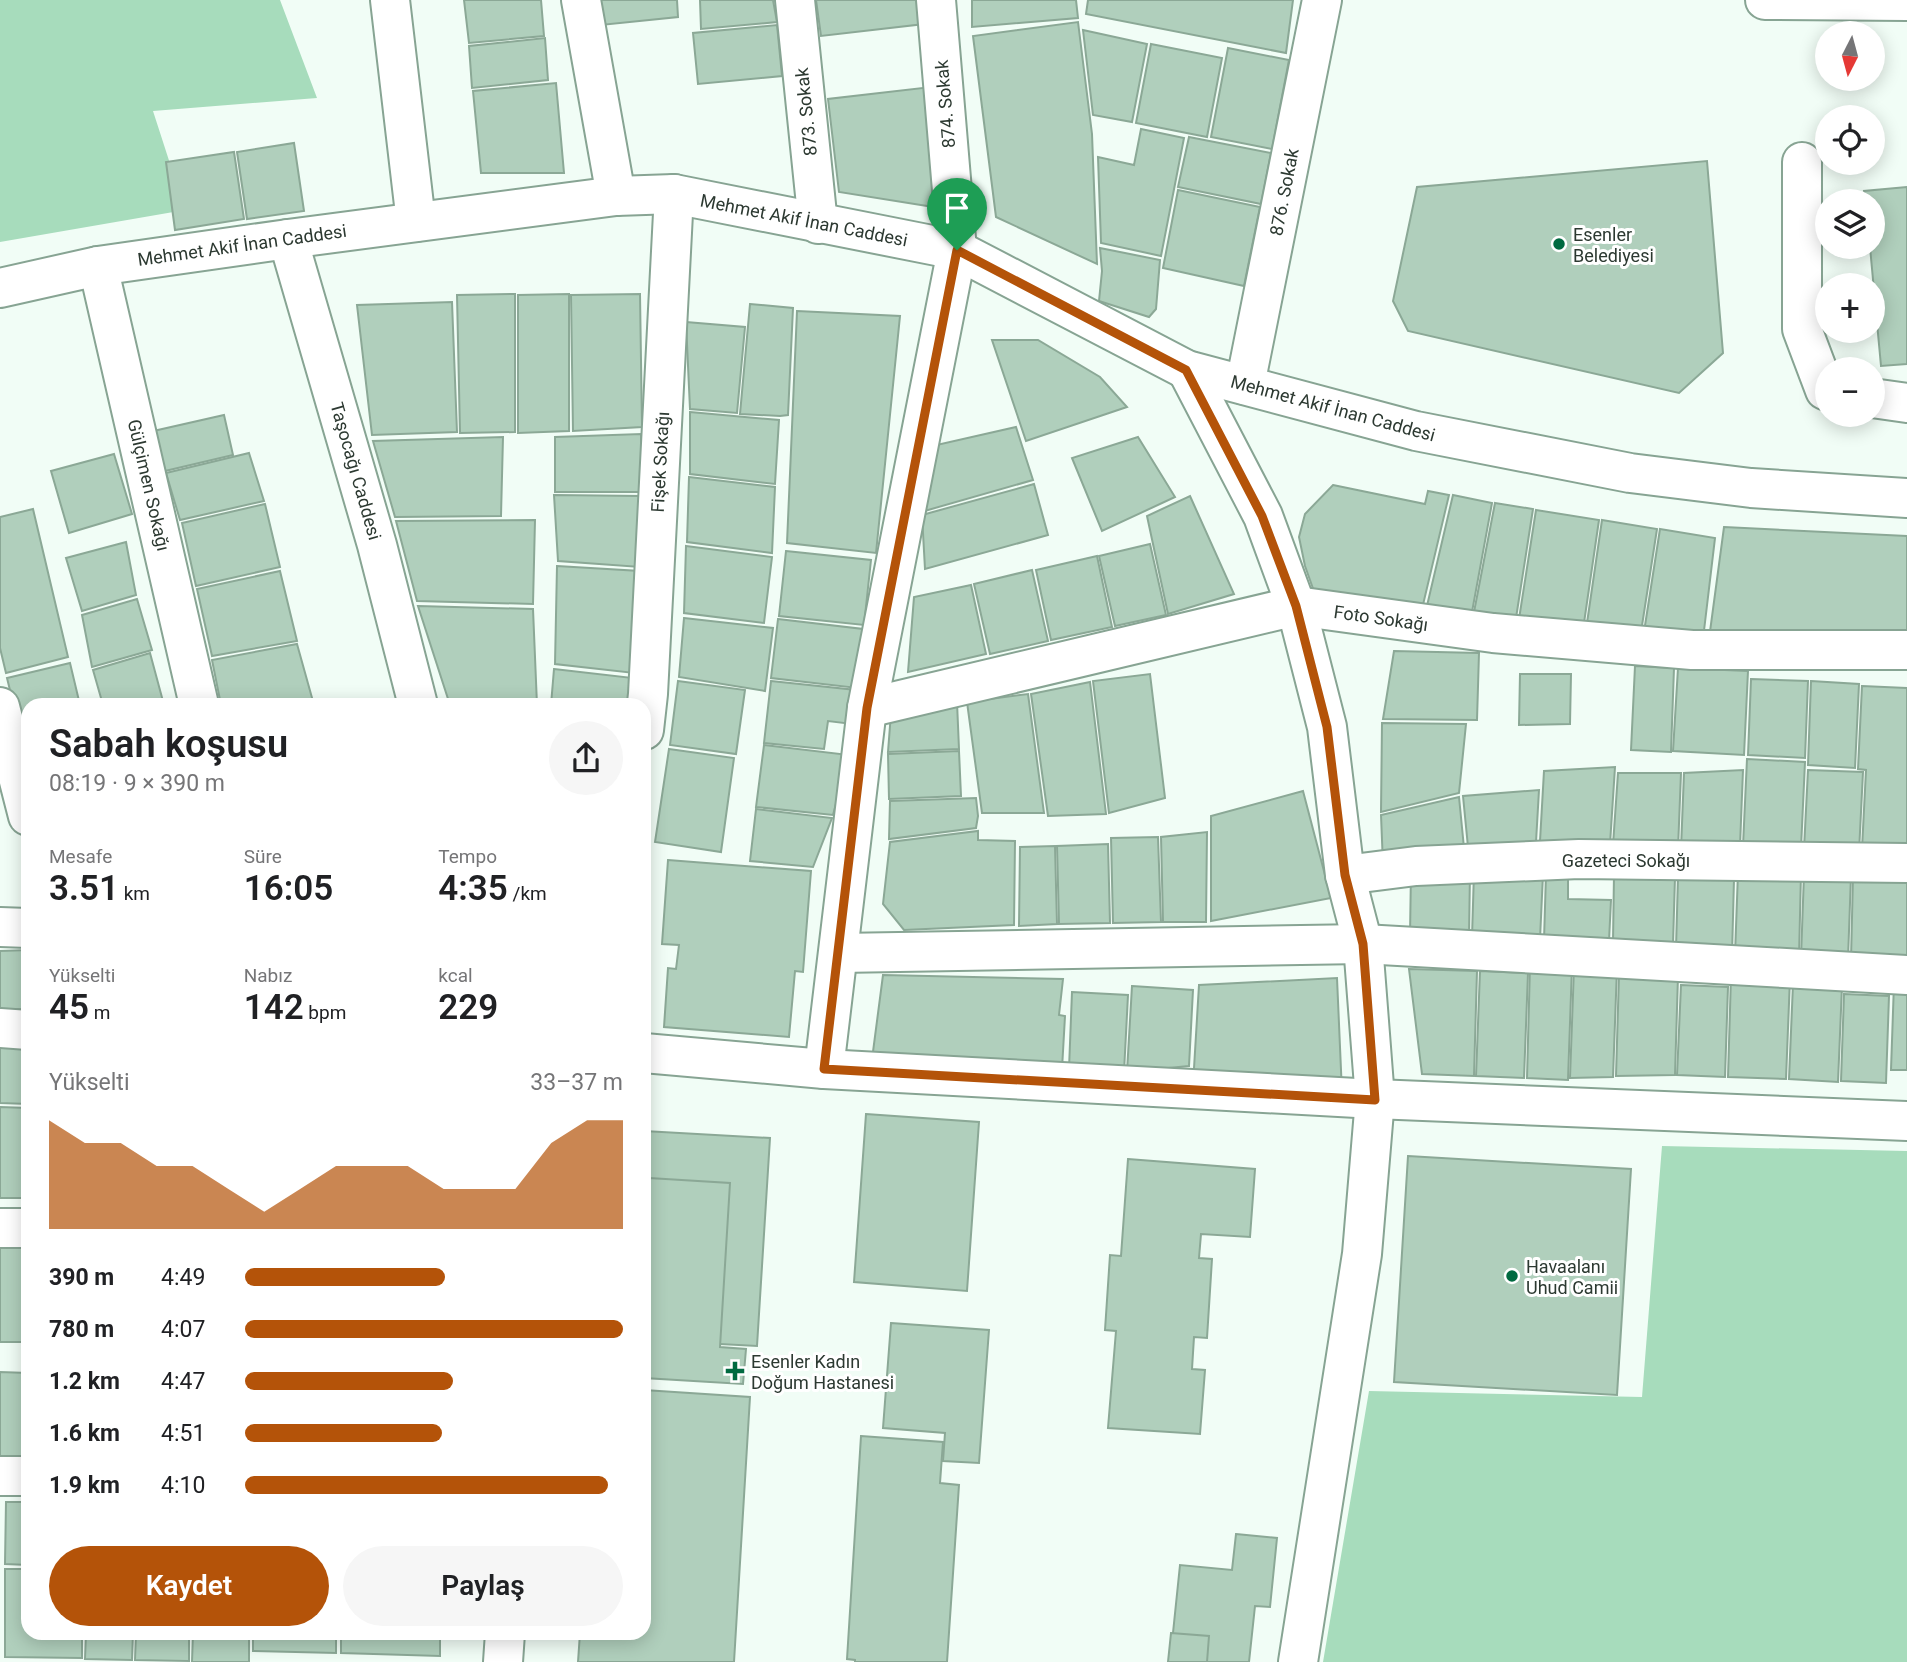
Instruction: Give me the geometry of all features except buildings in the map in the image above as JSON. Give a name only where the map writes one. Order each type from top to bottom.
[{"type":"street","points":[[390,0],[416,222]]},
{"type":"street","points":[[581,0],[616,195]]},
{"type":"street","name":"873. Sokak","points":[[795,0],[818,224]]},
{"type":"street","name":"874. Sokak","points":[[824,1069],[867,708],[957,250],[936,0]]},
{"type":"street","name":"876. Sokak","points":[[1245,385],[1322,0]]},
{"type":"street","points":[[1765,0],[1907,1]]},
{"type":"street","points":[[1802,162],[1802,329],[1815,363]]},
{"type":"street","name":"Mehmet Akif İnan Caddesi","points":[[0,288],[98,266],[288,239],[616,195],[674,194],[957,250],[1186,370],[1416,431],[1630,473],[1751,488],[1907,498]]},
{"type":"street","name":"Fişek Sokağı","points":[[648,698],[674,194]]},
{"type":"street","name":"Taşocağı Caddesi","points":[[288,239],[377,545],[416,698]]},
{"type":"street","name":"Gülçimen Sokağı","points":[[98,266],[197,698]]},
{"type":"street","points":[[1186,370],[1262,516],[1296,606],[1327,727],[1345,875],[1363,944],[1375,1100],[1362,1254],[1298,1662]]},
{"type":"street","points":[[1885,400],[1907,403]]},
{"type":"street","name":"Foto Sokağı","points":[[867,708],[1296,606],[1493,633],[1692,650],[1907,650]]},
{"type":"street","points":[[0,707],[21,790]]},
{"type":"street","name":"Gazeteci Sokağı","points":[[1345,875],[1416,866],[1579,859],[1907,863]]},
{"type":"street","points":[[0,927],[21,928]]},
{"type":"street","points":[[839,953],[1363,944],[1907,975]]},
{"type":"street","points":[[0,1028],[21,1030]]},
{"type":"street","points":[[651,1054],[824,1069],[1375,1100],[1907,1121]]},
{"type":"street","points":[[0,1228],[21,1228]]},
{"type":"street","points":[[0,1476],[21,1476]]},
{"type":"street","points":[[503,1662],[505,1640]]},
{"type":"green space","points":[[0,0],[280,0],[317,98],[153,111],[185,210],[0,242]]},
{"type":"green space","points":[[1662,1146],[1907,1151],[1907,1662],[1323,1662],[1369,1391],[1642,1397]]},
{"type":"place","name":"Esenler Belediyesi","points":[[1559,244]]},
{"type":"place","name":"Havaalanı Uhud Camii","points":[[1512,1276]]},
{"type":"place","name":"Esenler Kadın Doğum Hastanesi","points":[[735,1371]]},
{"type":"route","points":[[957,250],[1186,370],[1262,516],[1296,606],[1327,727],[1345,875],[1363,944],[1375,1100],[824,1069],[867,708],[957,250]]}]
